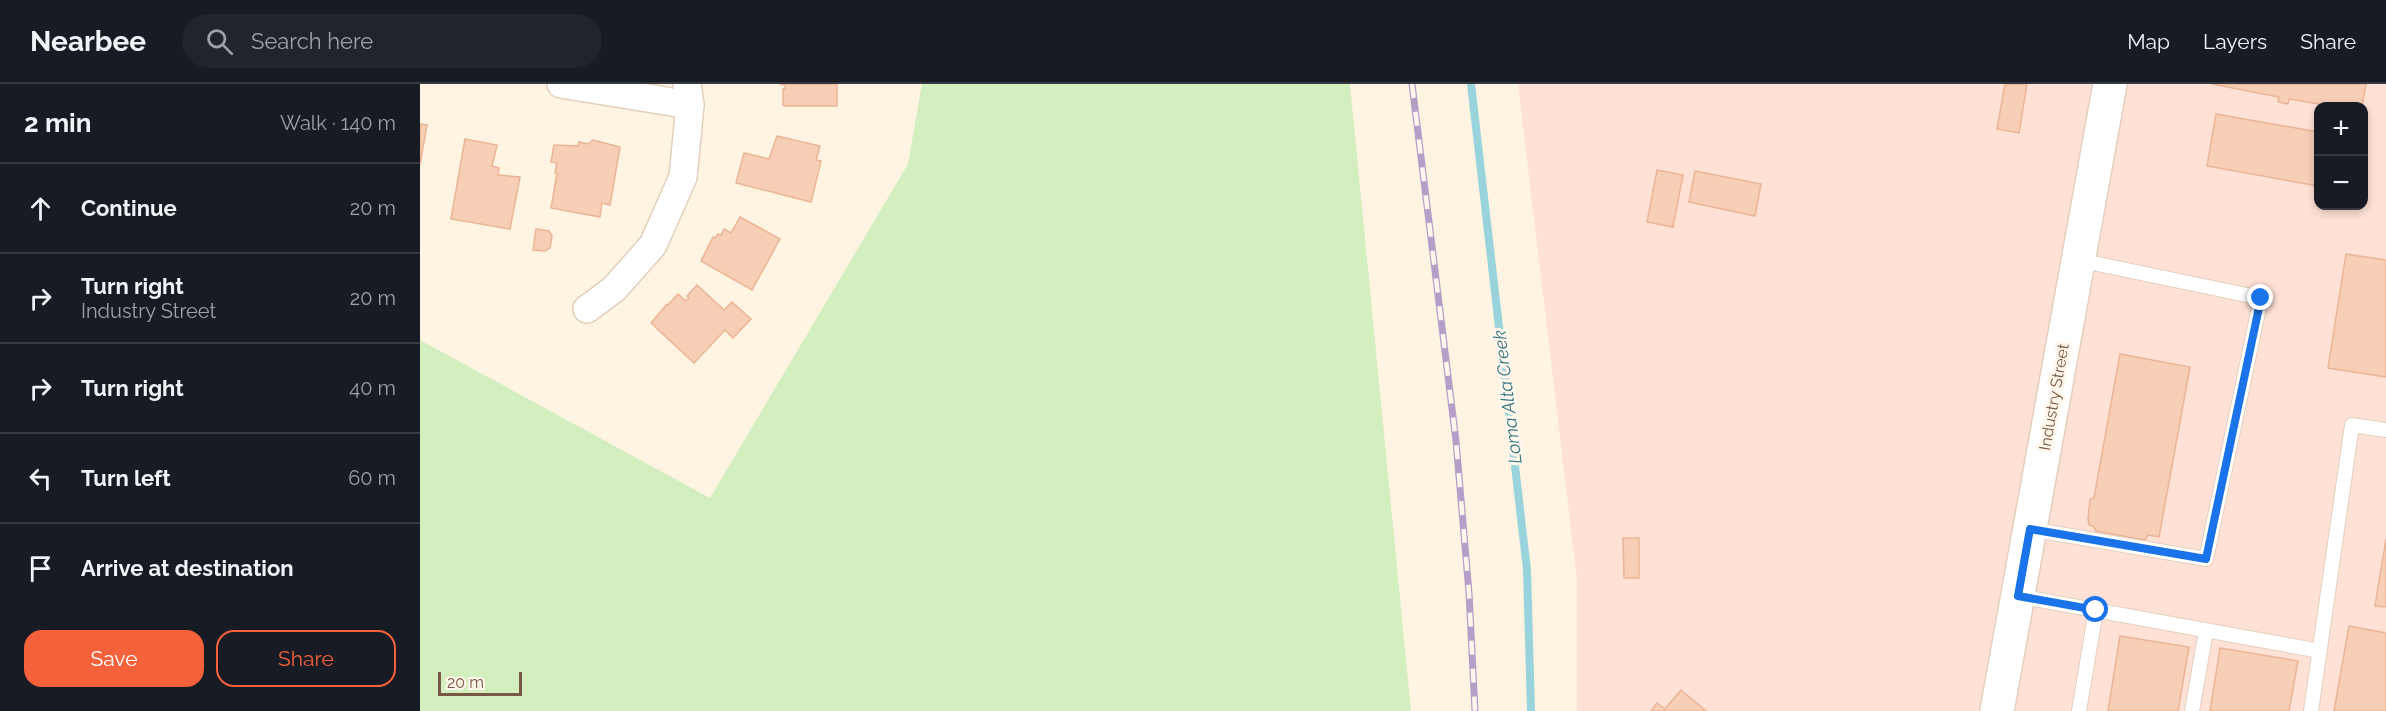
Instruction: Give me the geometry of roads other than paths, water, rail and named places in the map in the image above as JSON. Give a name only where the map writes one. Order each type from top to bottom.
[{"type":"street","points":[[561,84],[689,94],[683,177],[653,244],[614,289],[587,309]]},
{"type":"street","name":"Industry Street","points":[[1997,711],[2110,84]]},
{"type":"lane","points":[[2030,529],[2206,559],[2261,298],[2078,260]]},
{"type":"lane","points":[[2311,711],[2352,425],[2386,430]]},
{"type":"lane","points":[[2018,596],[2320,651]]},
{"type":"lane","points":[[2079,711],[2096,610]]},
{"type":"lane","points":[[2192,711],[2206,631]]},
{"type":"waterway","name":"Loma Alta Creek","points":[[1471,84],[1527,570],[1531,711]]},
{"type":"railway","points":[[1412,84],[1456,441],[1469,593],[1475,711]]}]
